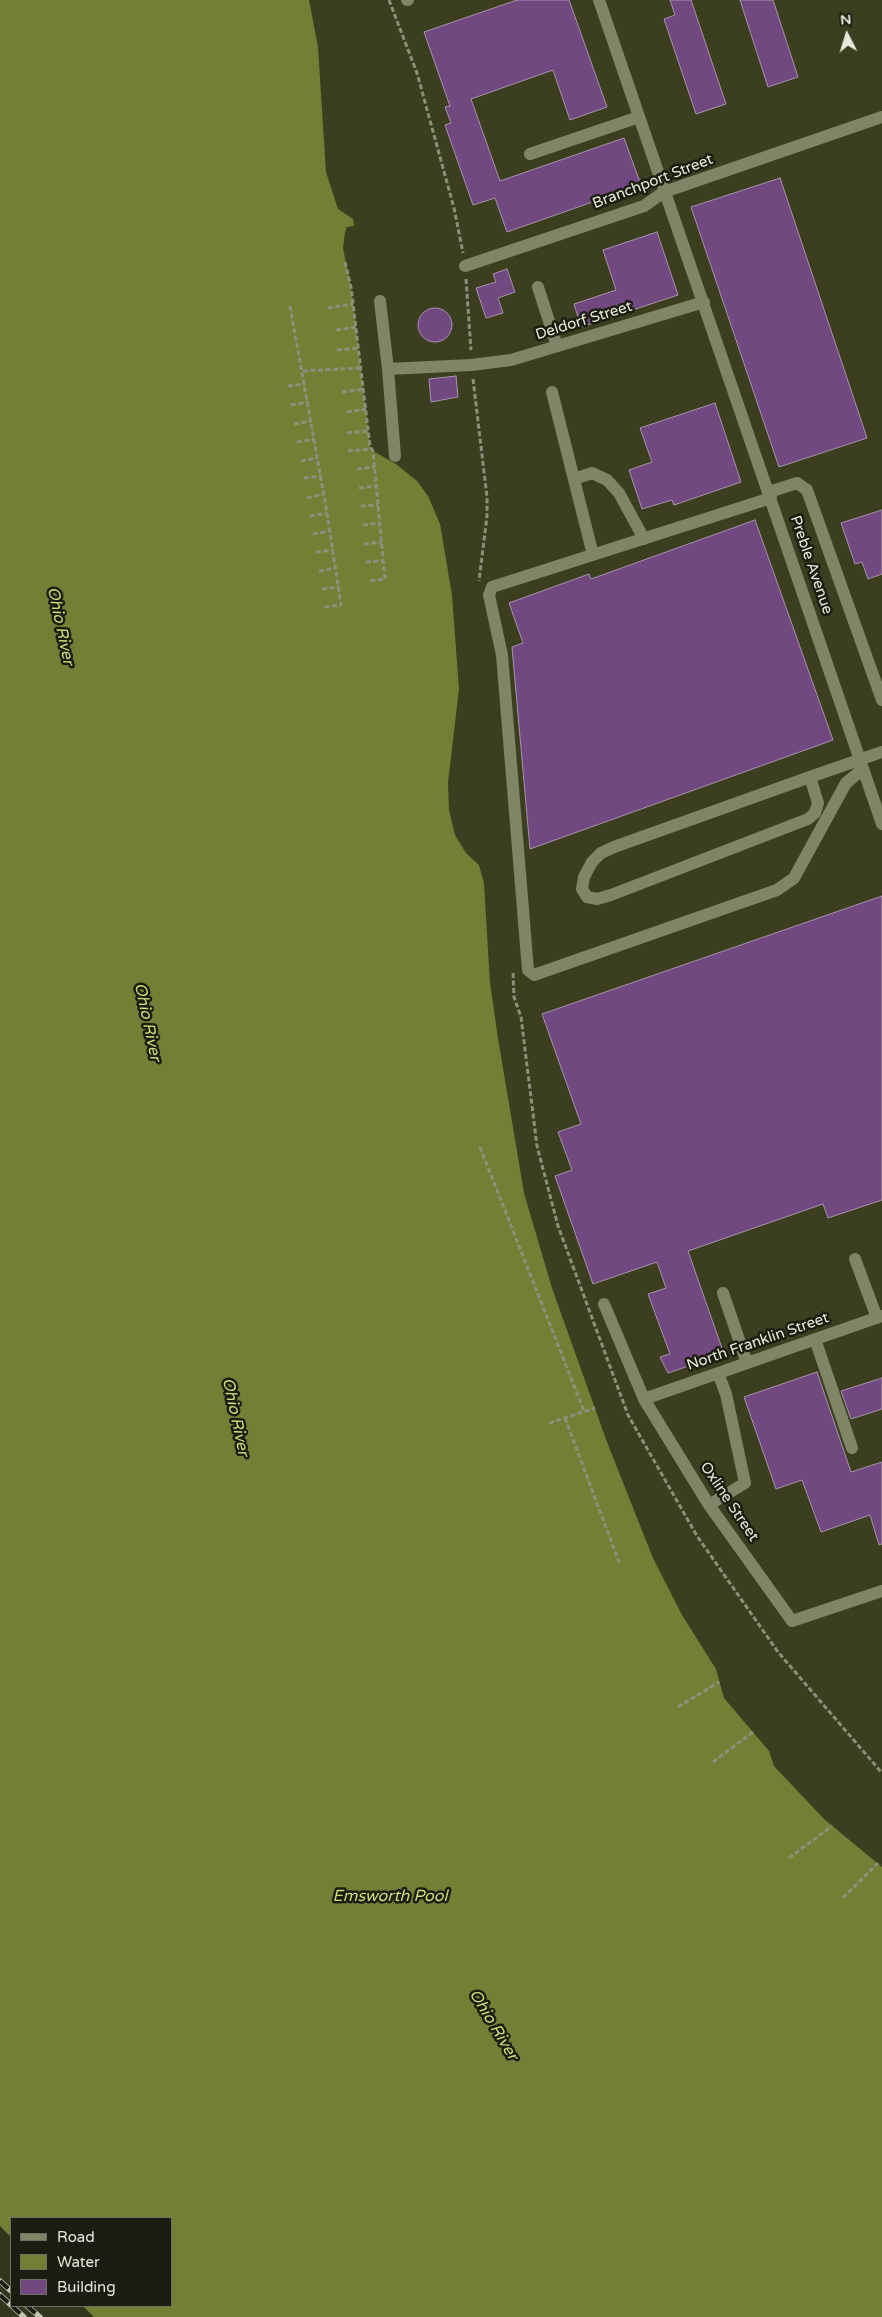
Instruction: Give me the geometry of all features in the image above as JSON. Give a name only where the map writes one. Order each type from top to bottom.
[{"type":"street","name":"Preble Avenue","points":[[599,0],[882,824]]},
{"type":"street","name":"Branchport Street","points":[[465,266],[644,206],[664,192],[882,117]]},
{"type":"street","points":[[530,154],[639,118]]},
{"type":"street","points":[[538,286],[557,346]]},
{"type":"street","points":[[380,301],[388,369],[394,456]]},
{"type":"street","name":"Deldorf Street","points":[[388,369],[511,360],[704,302]]},
{"type":"street","points":[[552,392],[593,555]]},
{"type":"street","points":[[574,479],[592,473],[607,480],[619,493],[644,539]]},
{"type":"street","points":[[862,764],[846,783],[794,878],[776,890],[534,976],[528,970],[502,655],[489,595],[492,588],[644,539],[770,495],[797,483],[807,490],[882,700]]},
{"type":"street","points":[[810,777],[818,803],[815,813],[808,819],[611,895],[597,899],[587,897],[582,889],[584,877],[592,862],[601,853],[614,847],[810,777],[862,764],[882,752]]},
{"type":"street","points":[[855,1259],[879,1317]]},
{"type":"street","points":[[723,1292],[747,1363]]},
{"type":"street","name":"Oxline Street","points":[[604,1304],[644,1399],[710,1505],[792,1621],[882,1591]]},
{"type":"street","name":"North Franklin Street","points":[[644,1399],[879,1317]]},
{"type":"street","points":[[815,1339],[852,1448]]},
{"type":"street","points":[[710,1505],[746,1483],[726,1394],[718,1373]]},
{"type":"path","points":[[346,262],[359,348],[368,431],[375,467],[384,561],[385,579],[368,580]]},
{"type":"path","points":[[328,308],[353,304]]},
{"type":"path","points":[[290,306],[303,371],[339,587],[341,605],[324,607]]},
{"type":"path","points":[[336,330],[356,327]]},
{"type":"path","points":[[337,350],[359,348]]},
{"type":"path","points":[[303,371],[361,368]]},
{"type":"path","points":[[288,386],[305,384]]},
{"type":"path","points":[[342,392],[364,389]]},
{"type":"path","points":[[291,405],[308,402]]},
{"type":"path","points":[[347,412],[366,409]]},
{"type":"path","points":[[294,424],[311,420]]},
{"type":"path","points":[[347,433],[368,431]]},
{"type":"path","points":[[297,442],[314,439]]},
{"type":"path","points":[[348,451],[371,448]]},
{"type":"path","points":[[301,461],[318,458]]},
{"type":"path","points":[[357,469],[375,467]]},
{"type":"path","points":[[304,478],[321,476]]},
{"type":"path","points":[[359,488],[376,486]]},
{"type":"path","points":[[307,498],[324,494]]},
{"type":"path","points":[[361,506],[378,505]]},
{"type":"path","points":[[310,516],[327,513]]},
{"type":"path","points":[[363,525],[380,523]]},
{"type":"path","points":[[313,534],[330,531]]},
{"type":"path","points":[[364,544],[382,542]]},
{"type":"path","points":[[316,552],[333,550]]},
{"type":"path","points":[[366,562],[384,561]]},
{"type":"path","points":[[319,571],[336,568]]},
{"type":"path","points":[[322,589],[339,587]]},
{"type":"path","points":[[480,1147],[584,1411]]},
{"type":"path","points":[[549,1423],[595,1408]]},
{"type":"path","points":[[628,1415],[697,1536],[778,1652],[882,1772]]},
{"type":"path","points":[[565,1418],[619,1562]]},
{"type":"path","points":[[678,1707],[719,1682]]},
{"type":"path","points":[[713,1762],[753,1732]]},
{"type":"path","points":[[789,1858],[832,1826]]},
{"type":"path","points":[[843,1898],[878,1863]]},
{"type":"shaded area","points":[[309,0],[882,0],[882,1867],[824,1819],[774,1766],[768,1751],[724,1698],[716,1669],[682,1615],[653,1558],[607,1442],[552,1288],[524,1193],[498,1038],[490,983],[484,882],[479,865],[466,853],[455,835],[449,810],[448,783],[459,689],[452,595],[428,496],[417,481],[396,464],[373,451],[370,446],[351,287],[342,237],[347,227],[353,226],[353,219],[338,209],[326,172],[318,47]]},
{"type":"water","name":"Emsworth Pool","points":[[0,0],[309,0],[318,47],[326,172],[338,209],[353,219],[354,226],[347,227],[343,248],[351,287],[370,446],[373,451],[396,464],[417,481],[428,496],[440,524],[452,595],[459,689],[448,783],[449,810],[455,835],[466,853],[479,865],[484,883],[490,983],[524,1193],[552,1288],[607,1442],[653,1558],[682,1615],[716,1669],[724,1698],[769,1751],[774,1766],[824,1819],[882,1867],[882,2317],[94,2317],[84,2307],[172,2307],[172,2217],[10,2217],[10,2236],[0,2226]]},
{"type":"building","points":[[517,0],[569,0],[607,107],[570,120],[553,70],[471,99],[500,181],[624,138],[641,185],[507,232],[495,198],[473,205],[445,125],[451,123],[445,107],[450,106],[424,32]]},
{"type":"building","points":[[670,0],[691,0],[726,104],[696,114],[664,19],[675,15]]},
{"type":"building","points":[[740,0],[773,0],[798,77],[768,87]]},
{"type":"building","points":[[780,178],[867,438],[779,467],[691,207]]},
{"type":"building","points":[[657,232],[678,295],[581,327],[574,304],[616,290],[603,250]]},
{"type":"building","points":[[507,269],[515,292],[498,298],[503,313],[486,318],[476,288],[496,282],[493,274]]},
{"type":"building","points":[[435,308],[442,309],[447,313],[451,318],[451,332],[447,337],[442,341],[435,342],[428,341],[423,337],[419,332],[418,325],[419,318],[423,313],[428,309]]},
{"type":"building","points":[[456,376],[458,397],[431,402],[429,379]]},
{"type":"building","points":[[715,403],[741,482],[674,505],[672,500],[642,509],[629,470],[652,462],[640,428]]},
{"type":"building","points":[[882,510],[882,574],[868,579],[862,562],[855,564],[841,523]]},
{"type":"building","points":[[755,520],[833,740],[530,849],[512,647],[523,643],[509,603],[589,574],[591,579]]},
{"type":"building","points":[[882,896],[882,1200],[828,1218],[823,1204],[688,1251],[724,1354],[668,1373],[660,1357],[670,1354],[648,1294],[666,1288],[657,1262],[593,1284],[555,1176],[572,1170],[558,1132],[581,1124],[542,1014]]},
{"type":"building","points":[[817,1372],[851,1472],[882,1462],[882,1544],[879,1545],[870,1515],[821,1532],[802,1480],[776,1489],[744,1397]]},
{"type":"building","points":[[882,1378],[882,1409],[851,1419],[841,1391]]},
{"type":"railway","points":[[0,2281],[10,2290]]},
{"type":"railway","points":[[0,2295],[10,2304]]},
{"type":"railway","points":[[13,2307],[24,2317]]},
{"type":"railway","points":[[28,2307],[40,2317]]},
{"type":"water label","name":"Ohio River","points":[[60,626]]},
{"type":"water label","name":"Ohio River","points":[[147,1022]]},
{"type":"water label","name":"Ohio River","points":[[235,1417]]},
{"type":"water label","name":"Ohio River","points":[[493,2025]]}]
